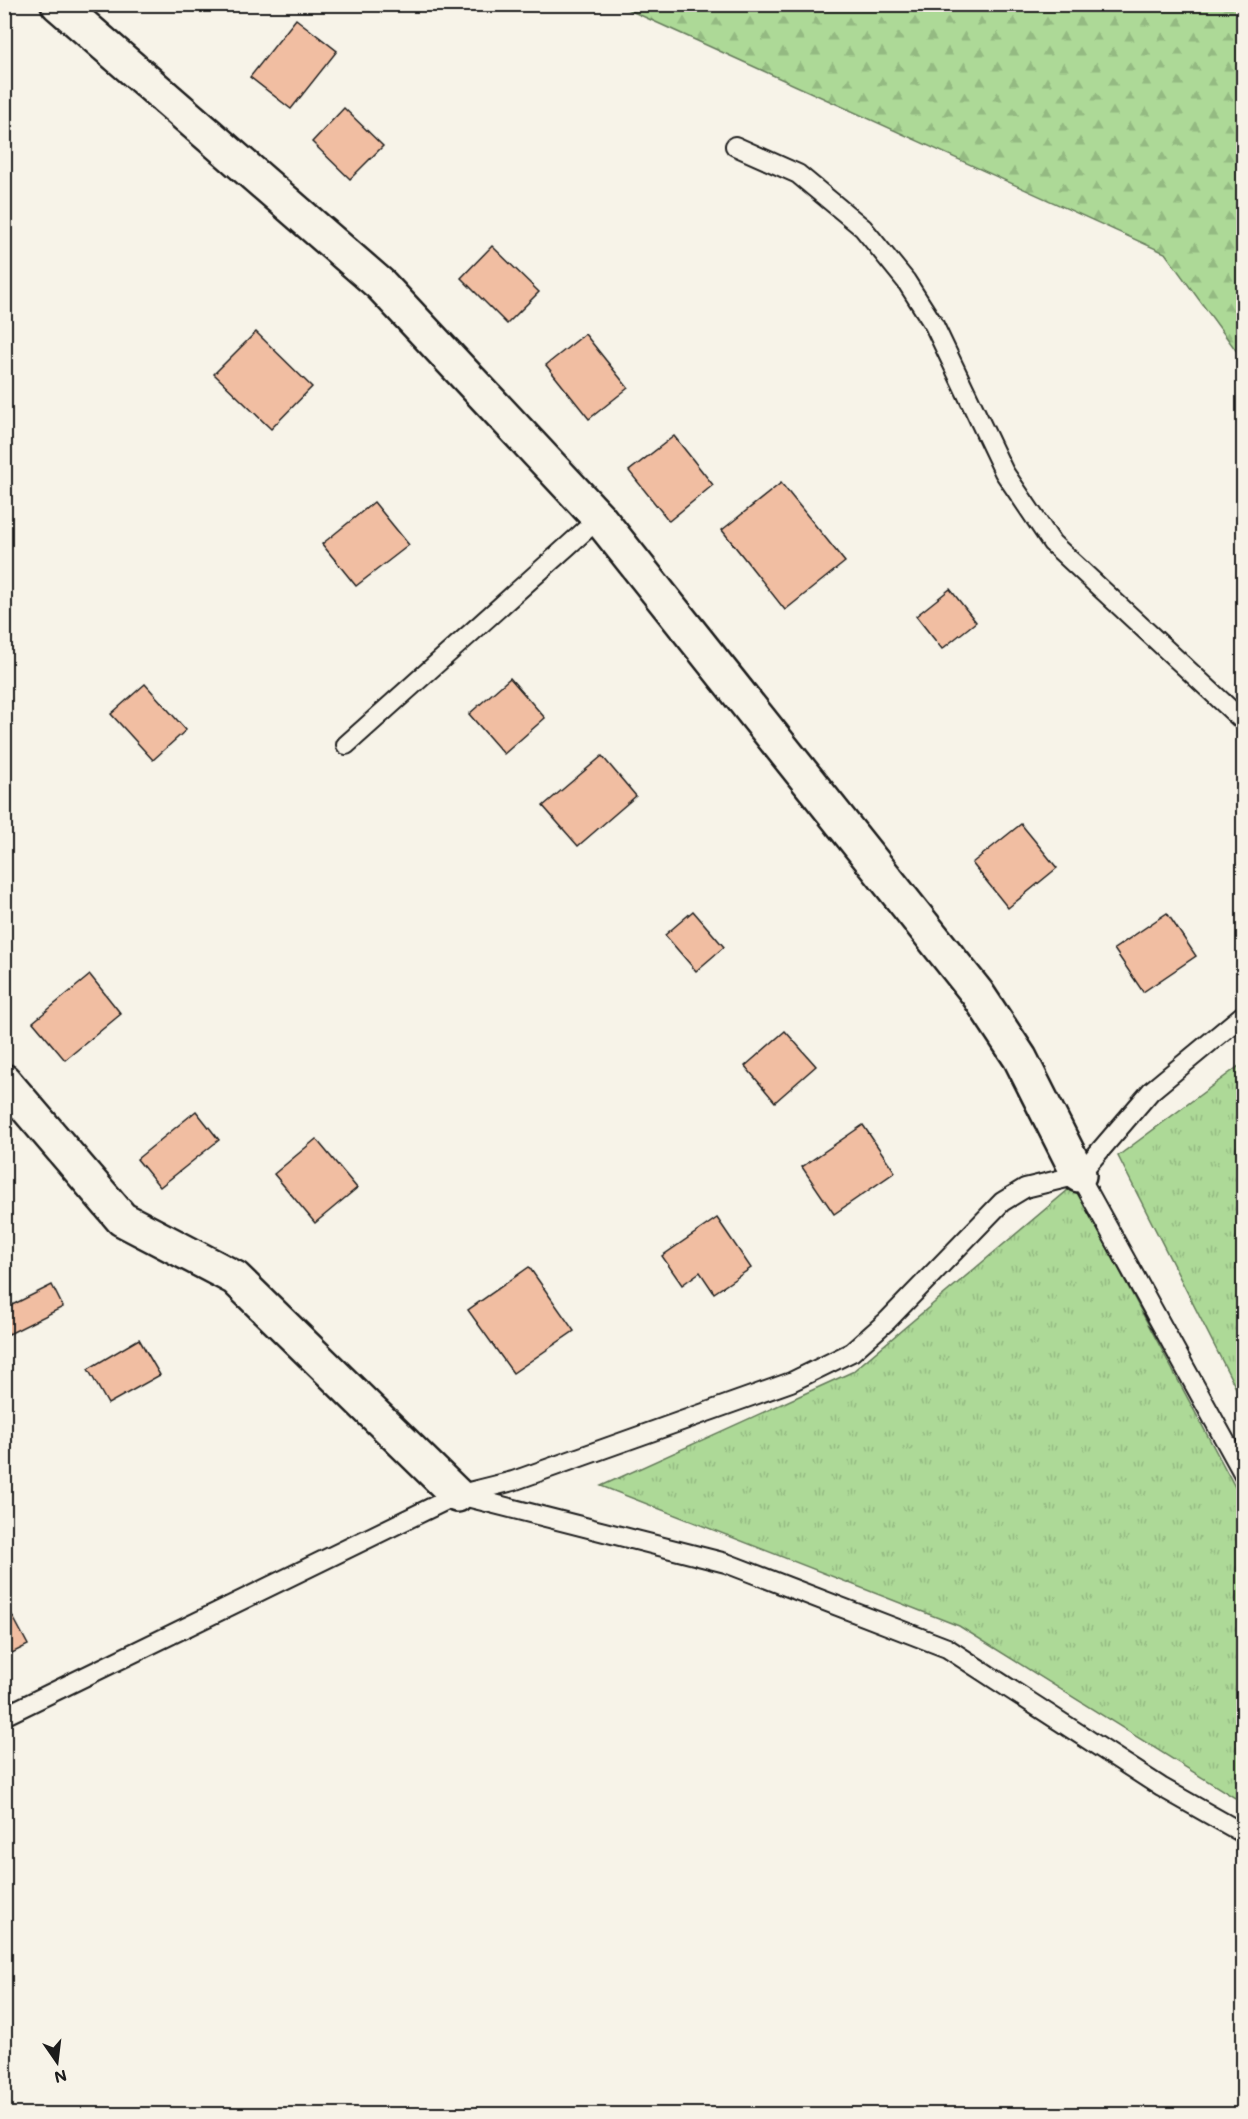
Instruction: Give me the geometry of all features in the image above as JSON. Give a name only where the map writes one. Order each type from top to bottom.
[{"type":"street","points":[[58,4],[381,285],[599,518],[977,993],[1020,1058],[1079,1175]]},
{"type":"street","points":[[4,1080],[122,1219],[235,1278],[457,1495]]},
{"type":"lane","points":[[735,146],[798,174],[863,228],[906,281],[934,325],[1004,472],[1052,543],[1244,722]]},
{"type":"lane","points":[[346,745],[599,518]]},
{"type":"lane","points":[[4,1716],[457,1495],[513,1481],[791,1382],[852,1352],[887,1321],[1002,1202],[1025,1188],[1079,1175],[1151,1091],[1244,1014]]},
{"type":"lane","points":[[1079,1175],[1244,1475]]},
{"type":"lane","points":[[457,1495],[726,1563],[947,1648],[1161,1787],[1244,1834]]},
{"type":"green space","points":[[618,5],[1243,5],[1243,360],[1165,253]]},
{"type":"green space","points":[[1243,1063],[1243,1402],[1118,1156]]},
{"type":"green space","points":[[1074,1185],[1243,1502],[1243,1803],[959,1626],[601,1486],[852,1372]]},
{"type":"building","points":[[296,19],[337,51],[291,109],[250,77]]},
{"type":"building","points":[[344,108],[383,146],[350,179],[312,142]]},
{"type":"building","points":[[492,246],[539,292],[507,324],[461,278]]},
{"type":"building","points":[[256,332],[312,387],[271,429],[214,374]]},
{"type":"building","points":[[585,334],[628,388],[589,419],[546,365]]},
{"type":"building","points":[[674,436],[713,485],[669,521],[629,471]]},
{"type":"building","points":[[781,483],[845,562],[785,610],[722,530]]},
{"type":"building","points":[[374,502],[409,545],[356,586],[322,544]]},
{"type":"building","points":[[950,589],[976,622],[942,649],[916,616]]},
{"type":"building","points":[[510,678],[545,718],[504,754],[469,714]]},
{"type":"building","points":[[145,684],[186,730],[153,760],[111,714]]},
{"type":"building","points":[[602,756],[636,796],[578,846],[543,806]]},
{"type":"building","points":[[1021,824],[1057,868],[1008,908],[972,863]]},
{"type":"building","points":[[693,911],[724,947],[696,971],[665,935]]},
{"type":"building","points":[[1167,913],[1196,956],[1143,992],[1114,949]]},
{"type":"building","points":[[90,975],[121,1014],[65,1060],[33,1022]]},
{"type":"building","points":[[785,1031],[816,1066],[775,1102],[745,1066]]},
{"type":"building","points":[[196,1111],[219,1140],[160,1187],[137,1159]]},
{"type":"building","points":[[863,1125],[895,1172],[834,1214],[802,1167]]},
{"type":"building","points":[[316,1139],[357,1188],[315,1223],[274,1174]]},
{"type":"building","points":[[717,1218],[751,1268],[714,1293],[700,1272],[682,1285],[662,1256]]},
{"type":"building","points":[[529,1267],[574,1331],[513,1373],[468,1310]]},
{"type":"building","points":[[52,1285],[63,1307],[9,1334],[4,1324],[4,1309]]},
{"type":"building","points":[[139,1339],[160,1375],[108,1404],[88,1369]]},
{"type":"building","points":[[12,1615],[28,1645],[4,1657],[4,1619]]}]
